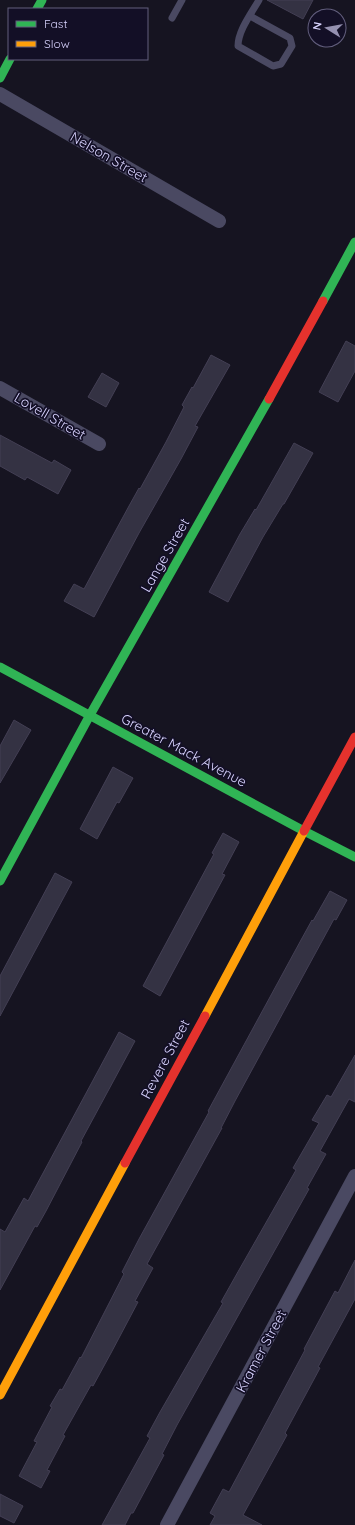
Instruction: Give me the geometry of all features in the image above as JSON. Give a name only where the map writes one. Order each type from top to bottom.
[{"type":"street","points":[[0,78],[9,60]]},
{"type":"street","name":"Nelson Street","points":[[0,94],[219,221]]},
{"type":"street","name":"Lange Street","points":[[0,881],[90,715],[300,344],[355,242]]},
{"type":"street","name":"Lovell Street","points":[[0,388],[99,444]]},
{"type":"street","name":"Greater Mack Avenue","points":[[0,667],[304,831],[355,856]]},
{"type":"street","name":"Revere Street","points":[[0,1395],[355,737]]},
{"type":"street","name":"Kramer Street","points":[[168,1525],[355,1176]]},
{"type":"lane","points":[[172,18],[182,0]]},
{"type":"lane","points":[[250,16],[290,38],[292,46],[281,64],[273,66],[238,46],[238,38],[250,16],[259,0]]},
{"type":"building","points":[[267,0],[313,0],[309,8],[307,8],[303,19]]},
{"type":"building","points":[[346,341],[355,346],[355,371],[338,402],[319,392]]},
{"type":"building","points":[[211,355],[230,365],[195,426],[198,427],[94,617],[64,601],[74,584],[84,589],[166,442],[184,407],[182,405]]},
{"type":"building","points":[[102,373],[119,383],[106,407],[88,397]]},
{"type":"building","points":[[0,435],[52,463],[54,460],[71,470],[58,494],[27,477],[25,480],[0,466]]},
{"type":"building","points":[[294,443],[313,453],[263,537],[228,602],[209,592],[240,534],[255,509],[256,510]]},
{"type":"building","points":[[14,720],[31,730],[0,783],[0,746]]},
{"type":"building","points":[[113,767],[133,778],[119,803],[117,802],[97,839],[80,829]]},
{"type":"building","points":[[223,833],[239,842],[222,874],[225,875],[160,996],[143,986],[214,854],[212,853]]},
{"type":"building","points":[[55,873],[72,882],[0,1016],[0,976]]},
{"type":"building","points":[[330,891],[347,900],[336,920],[334,919],[147,1264],[153,1268],[135,1301],[138,1302],[93,1386],[91,1385],[63,1435],[65,1436],[47,1470],[50,1471],[41,1488],[19,1476],[37,1442],[34,1441],[52,1407],[50,1406],[60,1389],[62,1390],[80,1357],[81,1358],[124,1274],[122,1272],[139,1239],[301,940]]},
{"type":"building","points":[[119,1032],[135,1041],[81,1141],[82,1142],[46,1211],[37,1227],[35,1226],[0,1290],[0,1229],[5,1232],[24,1198],[28,1201]]},
{"type":"building","points":[[355,1055],[355,1102],[349,1099],[320,1151],[326,1154],[307,1188],[309,1189],[177,1425],[162,1454],[164,1455],[133,1513],[131,1513],[125,1525],[102,1525],[150,1438],[147,1436],[160,1412],[223,1303],[221,1302],[296,1170],[293,1168],[319,1123],[312,1120],[327,1095],[331,1097]]},
{"type":"building","points":[[355,1260],[355,1299],[318,1367],[320,1368],[285,1433],[287,1435],[243,1515],[262,1525],[210,1525],[215,1516],[210,1513],[223,1489],[229,1492],[335,1291],[338,1293]]},
{"type":"building","points":[[0,1494],[23,1506],[14,1523],[0,1516]]},
{"type":"traffic: fast","points":[[38,8],[42,0]]},
{"type":"traffic: fast","points":[[0,78],[9,60]]},
{"type":"traffic: fast","points":[[323,301],[355,242]]},
{"type":"traffic: fast","points":[[0,881],[90,715],[269,399]]},
{"type":"traffic: fast","points":[[0,667],[355,857]]},
{"type":"traffic: slow","points":[[205,1016],[304,831]]},
{"type":"traffic: slow","points":[[0,1395],[125,1163]]},
{"type":"traffic: jam","points":[[269,399],[323,301]]},
{"type":"traffic: jam","points":[[304,831],[355,737]]},
{"type":"traffic: jam","points":[[125,1163],[205,1016]]}]
